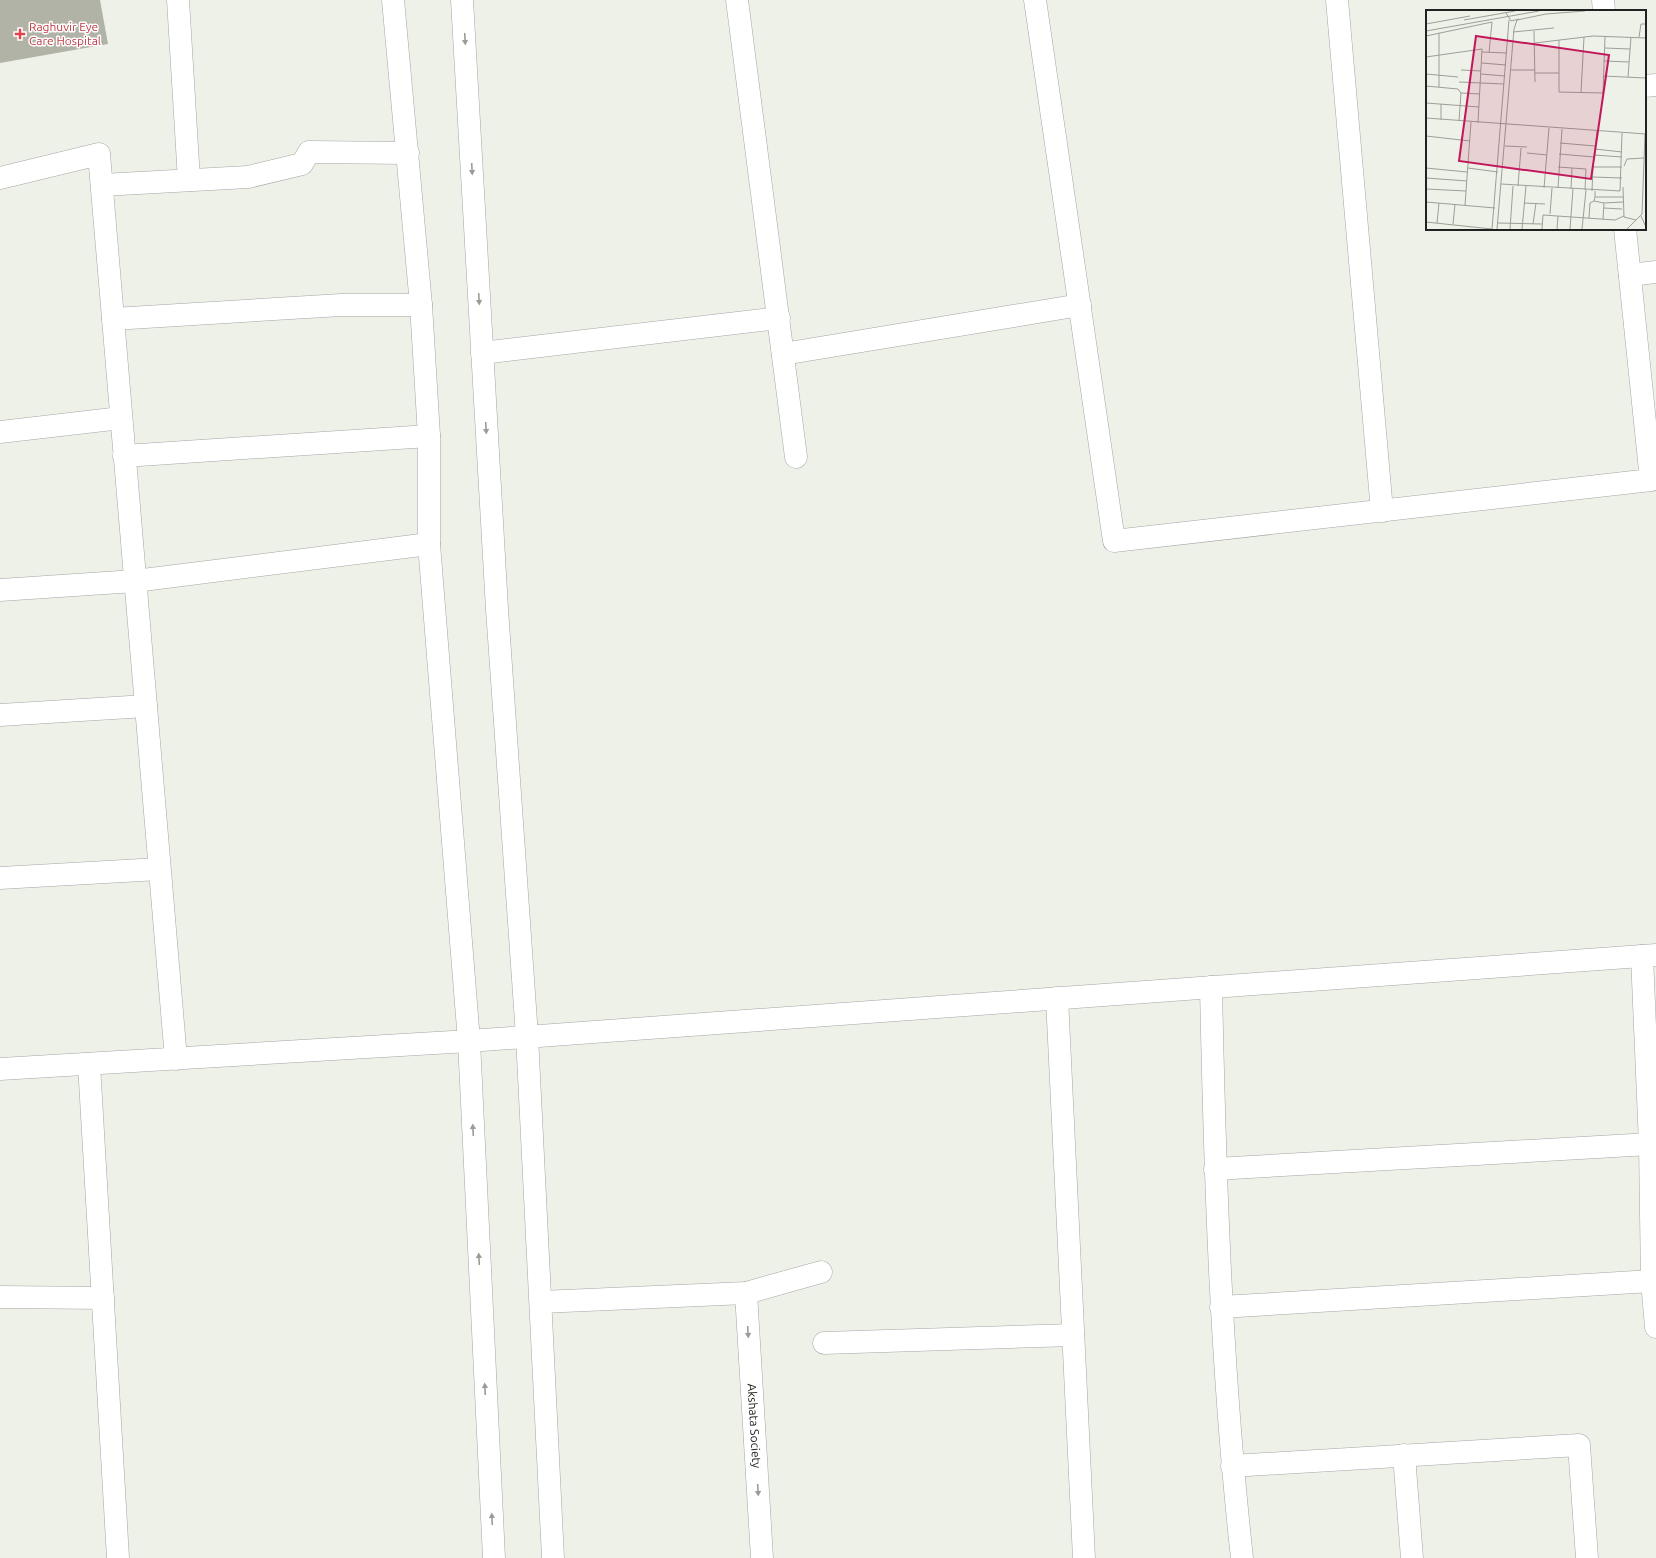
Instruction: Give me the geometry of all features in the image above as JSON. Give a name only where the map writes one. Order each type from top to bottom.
[{"type":"street","points":[[178,0],[189,180]]},
{"type":"street","points":[[393,0],[421,305],[429,436],[429,544],[469,1041],[494,1558]]},
{"type":"street","points":[[462,0],[497,609],[527,1036],[553,1558]]},
{"type":"street","points":[[737,0],[796,457]]},
{"type":"street","points":[[1035,0],[1114,541],[1651,480],[1625,230]]},
{"type":"street","points":[[1337,0],[1382,511]]},
{"type":"street","points":[[1603,0],[1604,10]]},
{"type":"street","points":[[1646,86],[1656,85]]},
{"type":"street","points":[[102,185],[256,175],[302,164],[309,152],[408,153]]},
{"type":"street","points":[[0,178],[99,154],[176,1059]]},
{"type":"street","points":[[1630,275],[1656,272]]},
{"type":"street","points":[[113,319],[341,305],[421,305]]},
{"type":"street","points":[[783,354],[1080,305]]},
{"type":"street","points":[[482,353],[779,318]]},
{"type":"street","points":[[0,432],[121,418]]},
{"type":"street","points":[[124,456],[429,436]]},
{"type":"street","points":[[0,590],[135,581],[429,544]]},
{"type":"street","points":[[0,715],[146,706]]},
{"type":"street","points":[[0,878],[159,870]]},
{"type":"street","points":[[0,1069],[469,1041],[1649,955],[1650,1144],[1654,1181],[1653,1267],[1656,1327]]},
{"type":"street","points":[[1211,987],[1215,1169],[1221,1307],[1232,1466],[1242,1558]]},
{"type":"street","points":[[1057,998],[1084,1558]]},
{"type":"street","points":[[89,1064],[118,1558]]},
{"type":"street","points":[[1215,1169],[1650,1144]]},
{"type":"street","points":[[1221,1307],[1653,1267]]},
{"type":"street","points":[[541,1302],[746,1293],[821,1272]]},
{"type":"street","name":"Akshata Society","points":[[746,1293],[762,1558]]},
{"type":"street","points":[[0,1298],[103,1298]]},
{"type":"street","points":[[824,1343],[1073,1335]]},
{"type":"street","points":[[1232,1466],[1579,1445],[1587,1558]]},
{"type":"street","points":[[1404,1455],[1412,1558]]},
{"type":"building","points":[[0,0],[100,0],[108,44],[0,63]]},
{"type":"place","name":"Raghuvir Eye Care Hospital","points":[[20,34]]}]
